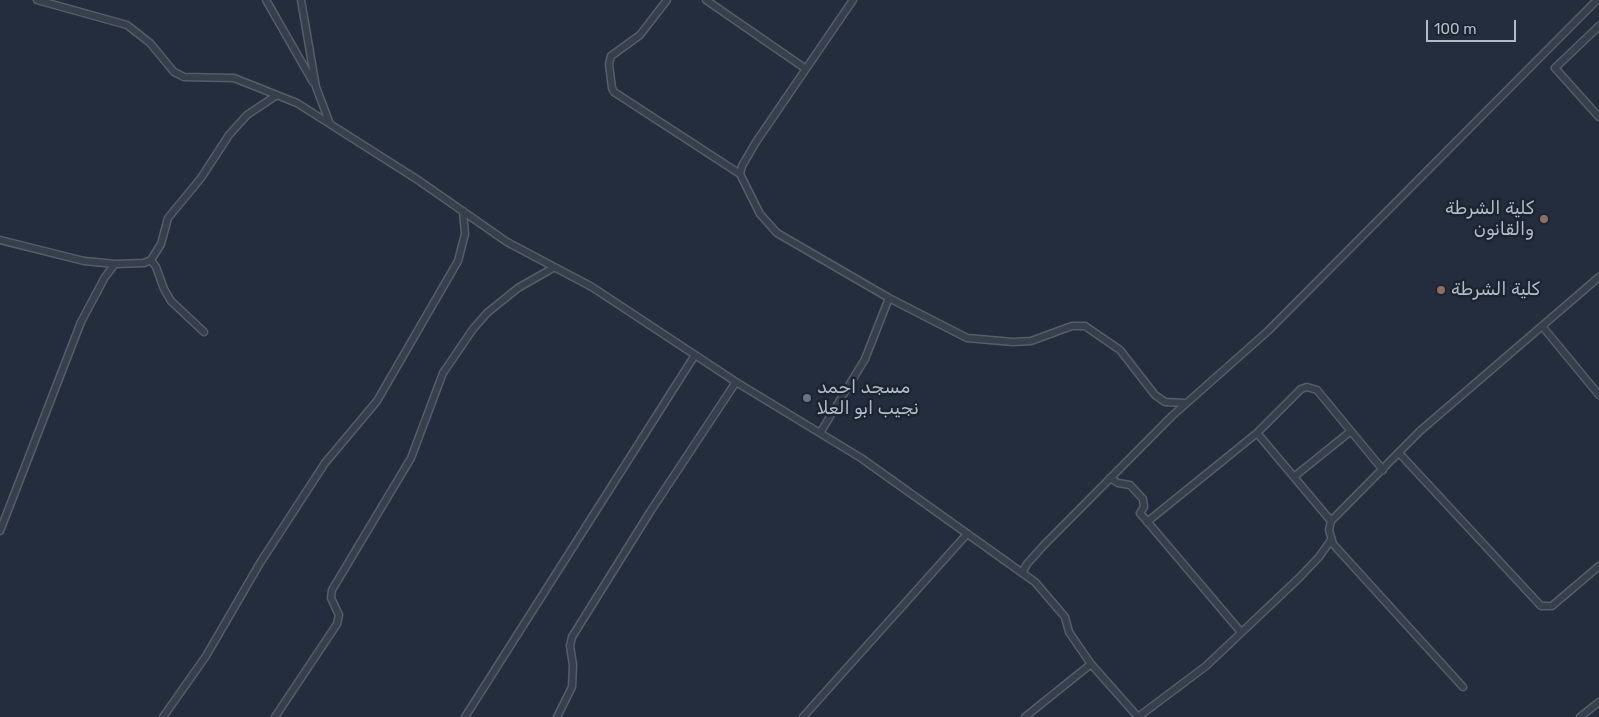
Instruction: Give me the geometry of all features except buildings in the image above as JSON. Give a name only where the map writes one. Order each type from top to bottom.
[{"type":"street","points":[[37,0],[65,10],[127,25],[140,33],[174,72],[184,78],[234,78],[297,103],[464,211],[507,242],[592,287],[736,382],[861,458],[1035,582],[1065,617],[1067,630],[1091,664],[1138,717],[1206,666],[1240,631],[1299,578],[1319,557],[1331,540]]},
{"type":"street","points":[[55,0],[65,10]]},
{"type":"street","points":[[266,0],[316,87],[330,124]]},
{"type":"street","points":[[301,0],[316,87]]},
{"type":"street","points":[[667,0],[653,21],[640,35],[612,56],[609,64],[612,88],[614,92],[740,174],[760,214],[777,233],[889,298],[967,338],[1031,341],[1072,326],[1085,326],[1120,350],[1155,394],[1165,402],[1170,412],[1170,418]]},
{"type":"street","points":[[706,0],[806,69]]},
{"type":"street","points":[[740,174],[742,166],[756,142],[853,0]]},
{"type":"street","points":[[1022,573],[1027,564],[1185,403],[1223,373],[1268,331],[1597,0]]},
{"type":"street","points":[[1599,26],[1555,68],[1599,117]]},
{"type":"street","points":[[0,240],[84,261],[115,264],[144,263],[151,260],[161,244],[168,218],[201,178],[228,135],[247,115],[277,95]]},
{"type":"street","points":[[163,717],[206,656],[260,563],[325,463],[376,401],[458,261],[465,234],[464,211]]},
{"type":"street","points":[[151,260],[156,266],[164,290],[171,301],[204,332]]},
{"type":"street","points":[[0,531],[78,329],[105,277],[115,264]]},
{"type":"street","points":[[275,717],[337,624],[339,614],[331,598],[332,590],[411,458],[443,373],[473,329],[487,313],[518,288],[553,268]]},
{"type":"street","points":[[1462,687],[1348,563],[1331,540],[1329,530],[1331,521],[1415,436],[1599,277]]},
{"type":"street","points":[[820,433],[865,359],[889,298]]},
{"type":"street","points":[[1542,326],[1599,395]]},
{"type":"street","points":[[465,717],[695,355]]},
{"type":"street","points":[[557,717],[572,687],[573,665],[570,646],[572,637],[736,382]]},
{"type":"street","points":[[1147,522],[1257,433],[1301,389],[1307,387],[1317,390],[1383,470]]},
{"type":"street","points":[[1165,402],[1185,403]]},
{"type":"street","points":[[1295,476],[1352,431]]},
{"type":"street","points":[[1257,433],[1331,521]]},
{"type":"street","points":[[1399,453],[1541,606],[1552,606],[1599,566]]},
{"type":"street","points":[[1110,478],[1118,483],[1130,486],[1143,500],[1144,507],[1140,513],[1240,631]]},
{"type":"street","points":[[803,717],[967,534]]},
{"type":"street","points":[[1025,717],[1091,664]]},
{"type":"street","points":[[1580,717],[1599,702]]},
{"type":"place","name":"كلية الشرطة والقانون","points":[[1544,219]]},
{"type":"place","name":"كلية الشرطة","points":[[1441,290]]},
{"type":"place","name":"مسجد احمد نجيب ابو العلا","points":[[807,398]]}]
